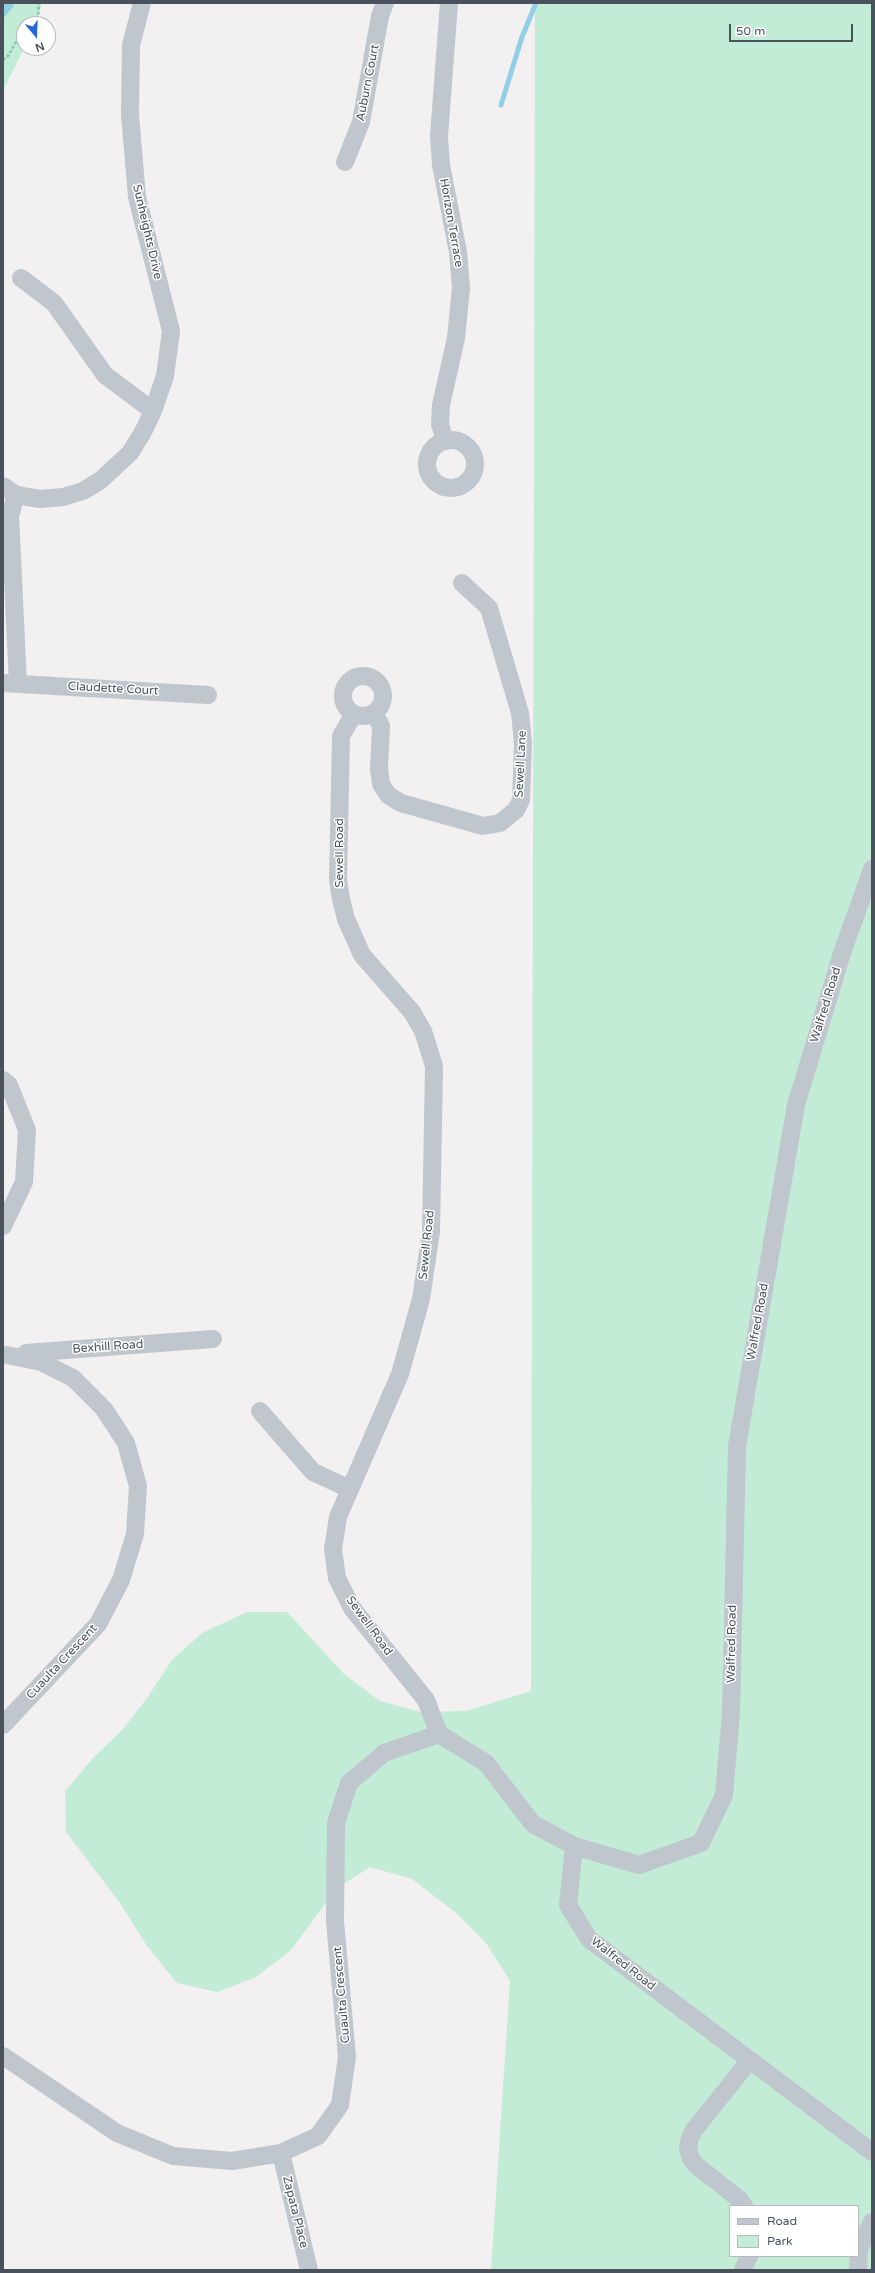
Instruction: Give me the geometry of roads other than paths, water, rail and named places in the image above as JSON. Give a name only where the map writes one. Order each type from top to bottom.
[{"type":"street","name":"Sunheights Drive","points":[[9,491],[40,499],[63,497],[83,491],[101,480],[130,453],[143,432],[153,411],[165,376],[171,331],[137,197],[131,130],[131,45],[142,3]]},
{"type":"street","name":"Auburn Court","points":[[345,162],[362,122],[380,16],[385,3]]},
{"type":"street","name":"Horizon Terrace","points":[[444,441],[440,424],[441,405],[456,338],[461,288],[458,252],[441,165],[439,136],[449,3]]},
{"type":"street","points":[[21,278],[54,303],[105,375],[153,411]]},
{"type":"street","name":"Claudette Court","points":[[9,491],[10,683],[208,695]]},
{"type":"street","name":"Sewell Lane","points":[[374,713],[381,726],[379,769],[381,784],[388,794],[401,803],[483,826],[500,823],[516,810],[521,800],[523,729],[520,713],[489,608],[462,582]]},
{"type":"street","points":[[362,676],[370,677],[381,686],[383,701],[374,713],[361,716],[354,714],[344,703],[343,696],[349,682],[362,676]]},
{"type":"street","name":"Sewell Road","points":[[354,714],[341,736],[338,880],[346,919],[362,955],[412,1012],[422,1031],[434,1066],[431,1232],[421,1299],[400,1374],[338,1517],[333,1549],[337,1578],[352,1608],[426,1700],[439,1734]]},
{"type":"street","name":"Walfred Road","points":[[872,869],[842,953],[796,1104],[737,1446],[731,1713],[724,1795],[701,1843],[639,1865],[574,1846],[568,1905],[589,1939],[872,2152]]},
{"type":"street","points":[[3,1080],[9,1085],[27,1130],[24,1182],[3,1226]]},
{"type":"street","name":"Bexhill Road","points":[[5,1354],[213,1339]]},
{"type":"street","name":"Cuaulta Crescent","points":[[3,1724],[98,1624],[121,1580],[135,1534],[138,1486],[126,1443],[104,1408],[73,1378],[41,1362],[5,1354]]},
{"type":"street","points":[[260,1411],[313,1472],[350,1489]]},
{"type":"street","points":[[439,1734],[486,1763],[533,1824],[574,1846]]},
{"type":"street","name":"Cuaulta Crescent","points":[[3,2056],[117,2133],[173,2156],[232,2162],[281,2153],[318,2136],[340,2105],[347,2057],[335,1920],[336,1823],[349,1783],[384,1753],[439,1734]]},
{"type":"street","points":[[743,2205],[739,2199],[697,2166],[691,2159],[688,2149],[690,2138],[694,2130],[750,2060]]},
{"type":"street","name":"Zapata Place","points":[[281,2153],[309,2270]]},
{"type":"street","points":[[859,2249],[872,2222]]},
{"type":"street","points":[[743,2270],[749,2257]]},
{"type":"street","points":[[858,2270],[859,2257]]},
{"type":"water","points":[[3,3],[14,3],[13,7],[3,19]]},
{"type":"waterway","points":[[501,105],[522,37],[536,3]]}]
